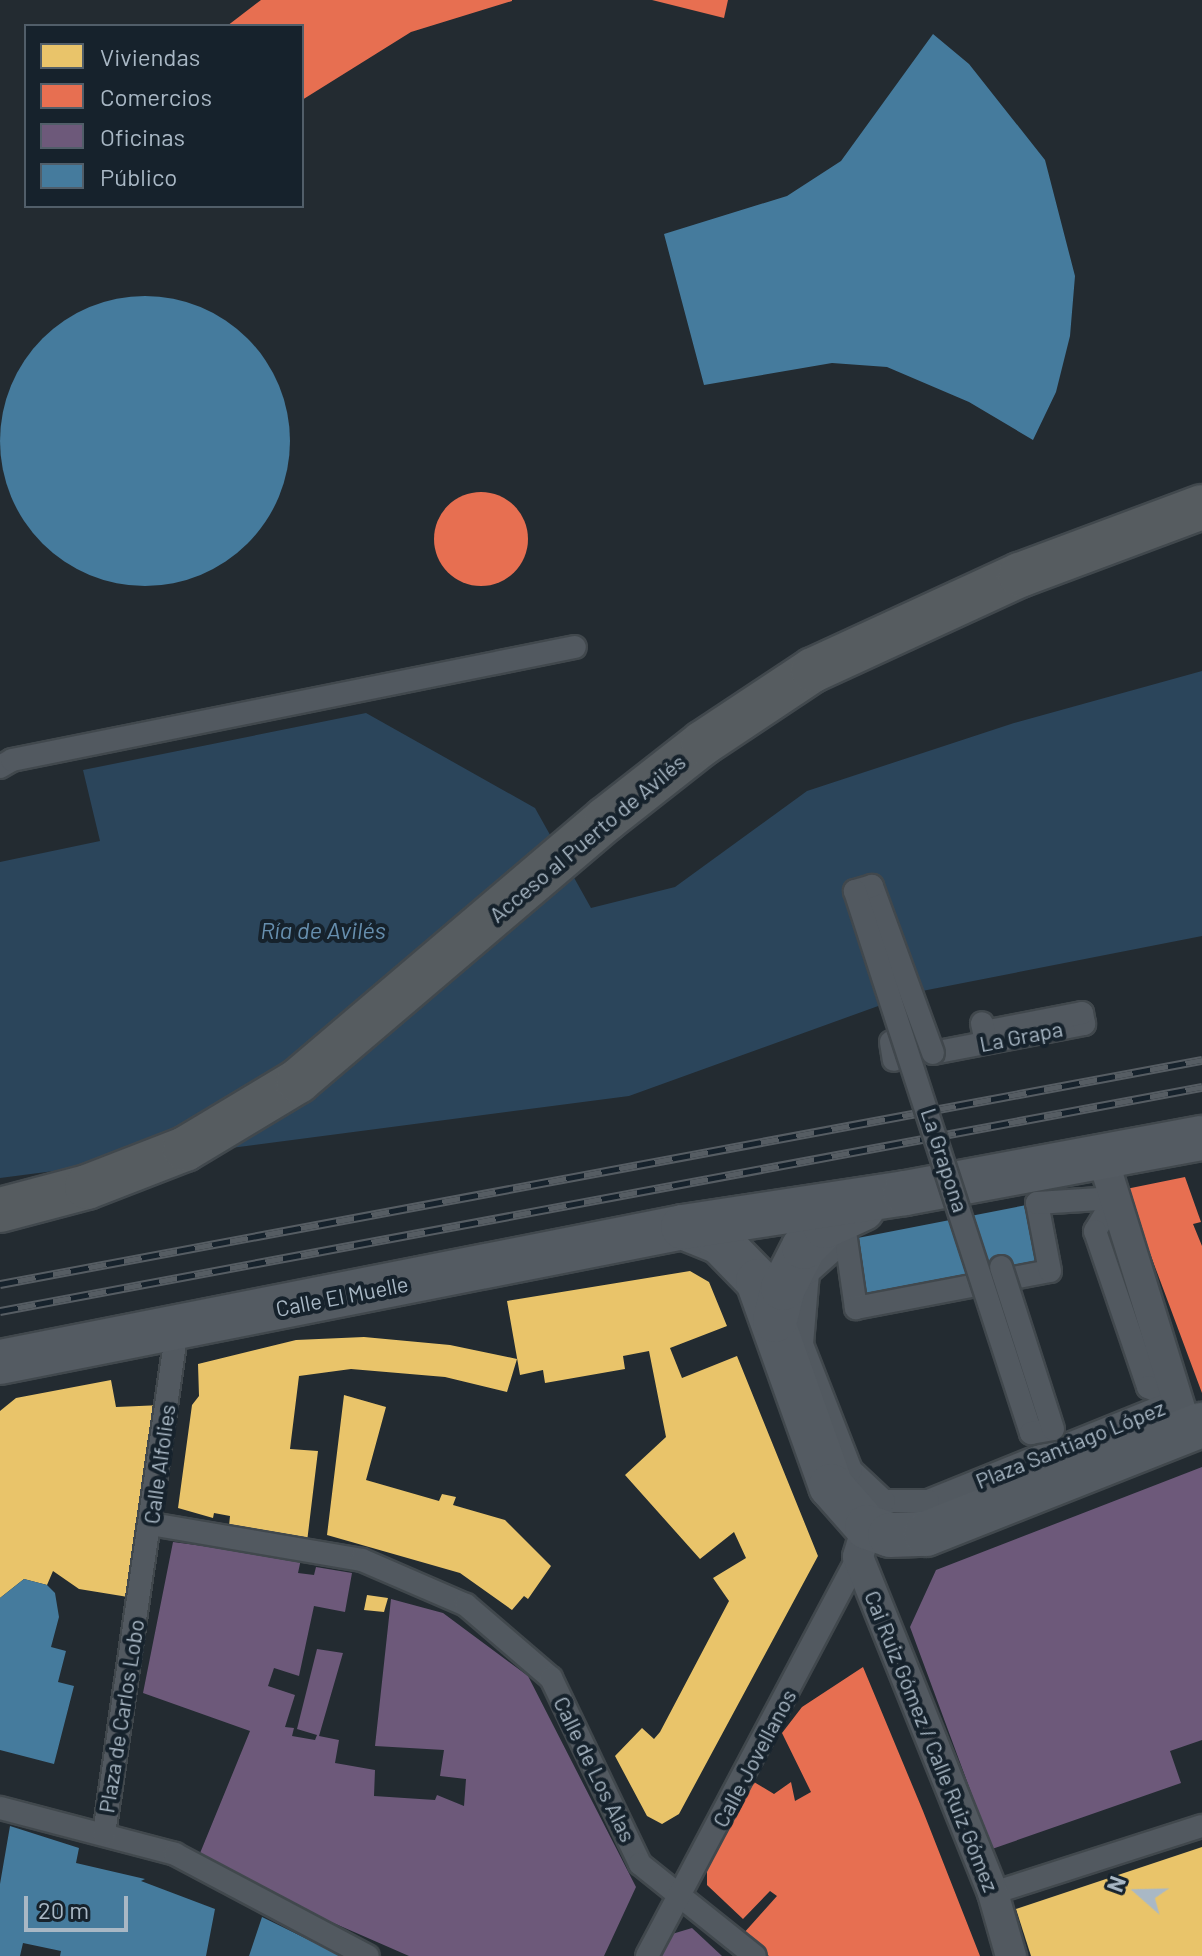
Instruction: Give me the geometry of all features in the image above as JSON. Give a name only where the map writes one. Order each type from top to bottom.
[{"type":"highway","name":"Acceso al Puerto de Avilés","points":[[0,1210],[87,1187],[185,1149],[298,1081],[606,819],[703,743],[813,670],[1006,580],[1202,507]]},
{"type":"main road","points":[[775,1320],[783,1288],[804,1247],[825,1226],[905,1193],[1202,1138]]},
{"type":"main road","name":"Calle El Muelle","points":[[4,1364],[683,1227],[905,1193]]},
{"type":"main road","points":[[683,1227],[720,1242],[741,1260],[758,1281],[775,1320],[831,1486],[862,1542],[890,1535],[926,1534],[1189,1419]]},
{"type":"street","points":[[0,767],[12,760],[575,647]]},
{"type":"street","name":"La Grapona","points":[[933,1053],[872,886],[855,891],[1031,1433],[1053,1429],[996,1268]]},
{"type":"street","name":"La Grapa","points":[[933,1053],[1084,1024],[1082,1013],[984,1032],[982,1023]]},
{"type":"street","points":[[1102,1156],[1189,1419]]},
{"type":"street","name":"Plaza Santiago López","points":[[1115,1198],[1037,1203],[1050,1271],[856,1308],[846,1239],[808,1273],[802,1344],[851,1470],[884,1501],[928,1501],[1189,1419]]},
{"type":"street","name":"Calle Alfolies","points":[[139,1599],[177,1329]]},
{"type":"street","name":"Calle de Los Alas","points":[[151,1524],[362,1560],[466,1605],[551,1678],[640,1864],[755,1956]]},
{"type":"street","name":"Cai Ruiz Gómez / Calle Ruiz Gómez","points":[[862,1542],[993,1893],[1011,1956]]},
{"type":"street","name":"Calle Jovellanos","points":[[647,1956],[862,1542]]},
{"type":"street","name":"Plaza de Carlos Lobo","points":[[104,1834],[139,1599]]},
{"type":"street","points":[[1,1814],[175,1854],[368,1956]]},
{"type":"street","points":[[993,1893],[1202,1826]]},
{"type":"water","name":"Ría de Avilés","points":[[1202,671],[1202,936],[917,992],[629,1096],[0,1178],[0,862],[100,841],[83,770],[366,713],[535,808],[591,908],[675,887],[807,791],[1014,723]]},
{"type":"building: Viviendas","points":[[690,1271],[709,1282],[727,1326],[670,1348],[682,1378],[737,1356],[818,1556],[679,1814],[662,1824],[647,1816],[615,1756],[642,1728],[654,1739],[660,1732],[729,1601],[713,1578],[746,1558],[734,1532],[700,1559],[625,1475],[666,1437],[649,1351],[623,1356],[625,1369],[545,1383],[543,1370],[520,1375],[507,1301]]},
{"type":"building: Viviendas","points":[[364,1337],[450,1345],[517,1359],[507,1392],[445,1377],[351,1369],[299,1376],[290,1449],[318,1451],[307,1542],[228,1536],[230,1516],[214,1513],[213,1518],[178,1508],[192,1405],[199,1396],[198,1364],[296,1340]]},
{"type":"building: Viviendas","points":[[111,1380],[116,1407],[162,1405],[128,1597],[79,1589],[53,1571],[47,1585],[24,1579],[0,1598],[0,1411],[16,1398]]},
{"type":"building: Viviendas","points":[[344,1395],[386,1407],[366,1480],[439,1501],[442,1494],[456,1497],[453,1505],[505,1520],[551,1566],[528,1599],[524,1596],[512,1610],[460,1573],[327,1535]]},
{"type":"building: Viviendas","points":[[367,1595],[388,1598],[384,1612],[364,1610]]},
{"type":"building: Viviendas","points":[[1202,1847],[1202,1956],[1031,1956],[1016,1909]]},
{"type":"building: Comercios","points":[[261,0],[512,0],[411,32],[304,99],[304,24],[230,24]]},
{"type":"building: Comercios","points":[[652,0],[728,0],[724,18]]},
{"type":"building: Comercios","points":[[472,492],[490,492],[515,505],[525,521],[528,539],[525,557],[515,573],[490,586],[472,586],[447,573],[434,548],[434,530],[447,505]]},
{"type":"building: Comercios","points":[[1185,1177],[1201,1222],[1193,1224],[1202,1246],[1202,1393],[1126,1189]]},
{"type":"building: Comercios","points":[[863,1667],[980,1956],[769,1956],[743,1934],[777,1896],[770,1891],[743,1919],[707,1885],[707,1870],[754,1782],[774,1794],[791,1782],[795,1801],[811,1792],[782,1733],[802,1707]]},
{"type":"building: Oficinas","points":[[1202,1467],[1202,1740],[1170,1751],[1181,1783],[992,1849],[910,1627],[936,1570]]},
{"type":"building: Oficinas","points":[[173,1542],[301,1559],[298,1573],[314,1575],[316,1567],[352,1573],[345,1612],[314,1606],[299,1676],[274,1668],[268,1686],[295,1695],[285,1727],[294,1728],[292,1736],[315,1740],[317,1735],[297,1729],[317,1649],[343,1653],[319,1736],[339,1740],[335,1763],[375,1770],[374,1796],[435,1800],[437,1795],[464,1806],[466,1779],[440,1776],[444,1750],[375,1746],[391,1599],[443,1613],[528,1676],[636,1887],[604,1956],[409,1956],[196,1863],[250,1731],[143,1693]]},
{"type":"building: Oficinas","points":[[692,1928],[722,1956],[660,1956],[672,1934]]},
{"type":"building: Público","points":[[933,34],[969,64],[1045,160],[1075,276],[1070,336],[1056,392],[1033,440],[969,402],[887,367],[832,363],[704,385],[664,234],[787,196],[841,161]]},
{"type":"building: Público","points":[[159,296],[187,302],[214,313],[248,338],[266,360],[279,385],[288,413],[288,469],[279,497],[266,522],[248,544],[226,562],[201,575],[173,584],[131,586],[103,580],[76,569],[42,544],[24,522],[11,497],[2,469],[0,427],[6,399],[17,372],[42,338],[64,320],[89,307],[117,298]]},
{"type":"building: Público","points":[[1037,1203],[1050,1271],[862,1307],[849,1240]]},
{"type":"building: Público","points":[[24,1579],[47,1585],[55,1593],[59,1617],[51,1647],[66,1651],[58,1682],[74,1686],[54,1764],[0,1750],[0,1598]]},
{"type":"building: Público","points":[[10,1826],[79,1848],[76,1863],[145,1879],[141,1881],[215,1909],[206,1956],[60,1956],[61,1951],[23,1943],[20,1956],[0,1956],[0,1884]]},
{"type":"building: Público","points":[[262,1917],[309,1940],[344,1956],[249,1956]]},
{"type":"railway","points":[[0,1284],[1202,1060]]},
{"type":"railway","points":[[0,1311],[1202,1087]]}]
